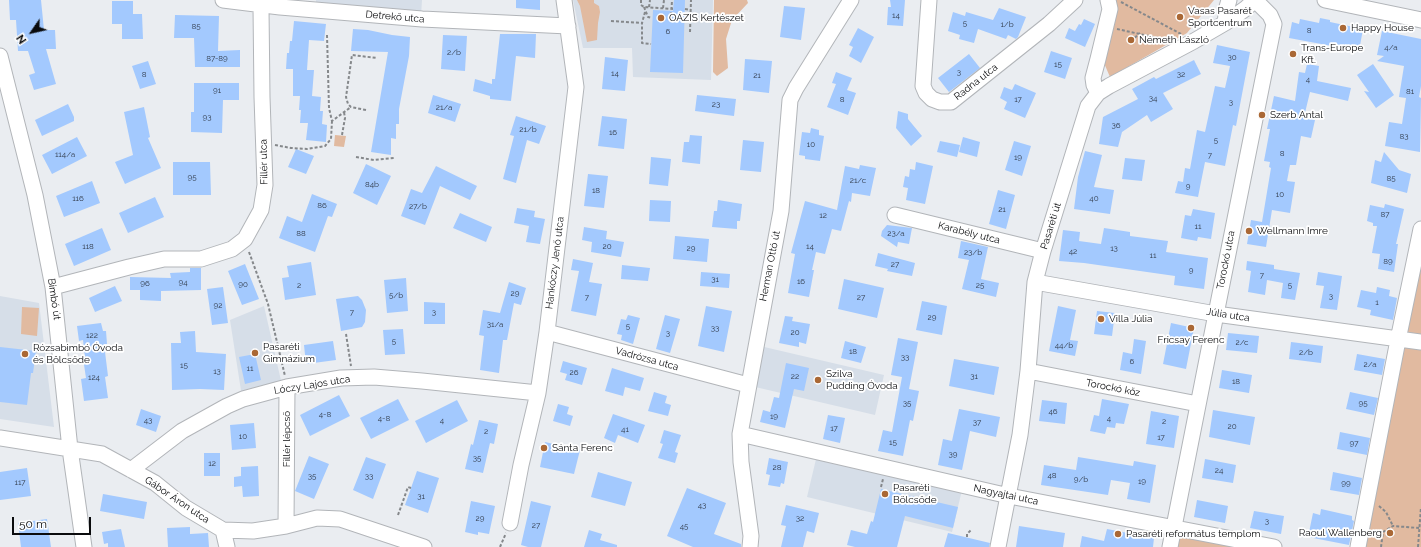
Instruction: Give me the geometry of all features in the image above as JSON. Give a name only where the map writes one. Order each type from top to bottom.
[{"type":"street","name":"Detrekő utca","points":[[223,0],[262,2],[280,8],[422,19],[568,26]]},
{"type":"street","name":"Hankóczy Jenő utca","points":[[510,523],[521,465],[538,394],[547,332],[576,87],[564,0]]},
{"type":"street","name":"Herman Ottó út","points":[[750,547],[741,462],[740,434],[781,211],[790,100],[796,88],[852,0]]},
{"type":"street","name":"Radna utca","points":[[928,0],[922,86],[932,99],[940,102],[951,102],[1049,24],[1075,0]]},
{"type":"street","points":[[1103,90],[1094,85],[1093,78],[1110,9],[1108,0]]},
{"type":"street","points":[[1225,23],[1226,7],[1229,0]]},
{"type":"street","name":"Pasaréti út","points":[[998,547],[1020,435],[1028,371],[1035,282],[1085,113],[1092,99],[1103,90],[1225,23],[1255,0]]},
{"type":"street","name":"Torockó utca","points":[[1170,547],[1274,24],[1270,15],[1255,0]]},
{"type":"street","points":[[1325,0],[1421,20]]},
{"type":"street","name":"Fillér utca","points":[[54,287],[164,259],[201,259],[232,249],[245,239],[261,210],[265,185],[262,97],[262,2]]},
{"type":"street","name":"Bimbó út","points":[[1,65],[35,195],[54,287],[70,449],[84,547]]},
{"type":"street","name":"Karabély utca","points":[[895,215],[1043,251]]},
{"type":"street","points":[[1358,547],[1421,229]]},
{"type":"street","name":"Júlia utca","points":[[1035,282],[1216,314],[1421,342]]},
{"type":"street","name":"Vadrózsa utca","points":[[547,332],[748,386]]},
{"type":"street","name":"Torockó köz","points":[[1028,371],[1198,404]]},
{"type":"street","name":"Lóczy Lajos utca","points":[[131,470],[182,431],[227,406],[249,397],[287,387],[341,378],[374,378],[422,381],[538,394]]},
{"type":"street","name":"Fillér lépcső","points":[[286,526],[287,387]]},
{"type":"street","name":"Nagyajtai utca","points":[[740,434],[1009,496],[1274,547]]},
{"type":"street","name":"Gábor Áron utca","points":[[0,438],[102,454],[155,483],[186,508],[223,530],[253,531],[286,526],[317,518],[340,519],[371,528],[424,547]]},
{"type":"street","points":[[223,530],[227,547]]},
{"type":"path","points":[[641,0],[641,5],[644,7],[648,17],[652,18]]},
{"type":"path","points":[[649,7],[650,0]]},
{"type":"path","points":[[663,8],[664,0]]},
{"type":"path","points":[[671,20],[672,0]]},
{"type":"path","points":[[690,32],[691,0]]},
{"type":"path","points":[[1117,0],[1190,43]]},
{"type":"path","points":[[644,7],[672,8]]},
{"type":"path","points":[[685,9],[691,10]]},
{"type":"path","points":[[645,12],[642,23],[642,43],[651,44]]},
{"type":"path","points":[[611,21],[642,23]]},
{"type":"path","points":[[1106,25],[1122,31],[1190,43]]},
{"type":"path","points":[[1131,41],[1140,33]]},
{"type":"path","points":[[271,144],[291,148],[307,148],[325,146],[331,139],[332,121],[329,108],[327,35]]},
{"type":"path","points":[[366,110],[351,107],[348,104],[346,97],[352,55],[377,58]]},
{"type":"path","points":[[332,121],[351,107]]},
{"type":"path","points":[[342,135],[345,118],[344,112]]},
{"type":"path","points":[[356,157],[374,160],[394,158]]},
{"type":"path","points":[[245,239],[268,304],[287,387]]},
{"type":"path","points":[[346,334],[353,378]]},
{"type":"path","points":[[398,515],[408,487],[411,488]]},
{"type":"path","points":[[1368,494],[1386,512],[1393,526]]},
{"type":"path","points":[[1418,547],[1421,507]]},
{"type":"path","points":[[1381,547],[1383,532],[1393,526],[1420,528]]},
{"type":"path","points":[[967,537],[967,534],[971,530]]},
{"type":"shaded area","points":[[316,0],[422,0],[421,16],[316,8]]},
{"type":"shaded area","points":[[573,0],[713,0],[711,80],[633,77],[632,48],[583,48]]},
{"type":"shaded area","points":[[577,0],[594,0],[594,3],[599,6],[600,12],[597,40],[587,42],[580,6]]},
{"type":"shaded area","points":[[714,0],[747,0],[748,3],[732,20],[726,39],[728,68],[717,76],[713,72]]},
{"type":"shaded area","points":[[1112,0],[1214,0],[1187,33],[1110,77],[1104,63]]},
{"type":"shaded area","points":[[335,135],[346,136],[344,147],[334,146]]},
{"type":"shaded area","points":[[1421,229],[1421,547],[1363,547]]},
{"type":"shaded area","points":[[0,296],[39,303],[54,427],[0,419]]},
{"type":"shaded area","name":"Pasaréti Gimnázium","points":[[264,306],[282,385],[242,397],[230,320]]},
{"type":"shaded area","points":[[22,307],[39,308],[37,336],[21,334]]},
{"type":"shaded area","name":"Szilva Pudding Óvoda","points":[[760,346],[884,375],[875,415],[751,386]]},
{"type":"shaded area","name":"Pasaréti Bölcsőde","points":[[817,455],[962,490],[952,532],[807,497]]},
{"type":"shaded area","points":[[1174,528],[1236,547],[1170,547]]},
{"type":"building","points":[[9,0],[41,0],[44,30],[55,30],[56,49],[46,49],[56,84],[34,90],[29,75],[35,73],[28,51],[18,51],[16,20],[10,20]]},
{"type":"building","points":[[516,0],[540,0],[540,10],[516,8]]},
{"type":"building","points":[[674,0],[685,0],[683,73],[650,72],[653,10],[673,11]]},
{"type":"building","points":[[890,0],[905,0],[903,26],[887,25],[888,7],[891,7]]},
{"type":"building","points":[[112,1],[133,1],[133,14],[142,14],[143,39],[122,39],[122,24],[112,24]]},
{"type":"building","points":[[784,6],[805,8],[801,40],[780,37]]},
{"type":"building","points":[[999,8],[1026,17],[1016,39],[1008,35],[1006,39],[978,29],[974,43],[959,39],[960,35],[948,31],[953,12],[965,16],[966,12],[993,20]]},
{"type":"building","points":[[175,15],[219,16],[218,51],[240,50],[240,67],[195,67],[194,38],[174,38]]},
{"type":"building","points":[[1320,18],[1330,20],[1330,22],[1363,29],[1359,51],[1289,38],[1292,22],[1299,24],[1300,19],[1319,23]]},
{"type":"building","points":[[1084,19],[1095,24],[1085,47],[1065,38],[1069,28],[1075,31]]},
{"type":"building","points":[[294,21],[326,24],[324,41],[309,40],[307,70],[314,70],[312,96],[321,97],[320,111],[323,111],[322,124],[327,125],[326,142],[306,140],[308,123],[300,123],[300,96],[293,96],[293,69],[286,69],[287,53],[289,53],[290,41],[292,41]]},
{"type":"building","points":[[858,28],[874,37],[861,63],[849,56],[853,47],[849,45]]},
{"type":"building","points":[[353,29],[410,37],[409,56],[399,109],[399,124],[396,124],[396,139],[391,138],[391,155],[371,152],[388,52],[351,51]]},
{"type":"building","points":[[1382,31],[1421,39],[1421,86],[1419,97],[1421,98],[1420,152],[1385,146],[1389,122],[1402,124],[1406,98],[1399,97],[1404,66],[1377,61],[1384,56],[1377,55]]},
{"type":"building","points":[[500,34],[536,34],[535,58],[516,56],[511,101],[490,99],[490,96],[473,91],[475,79],[492,84],[492,79],[495,79]]},
{"type":"building","points":[[443,35],[467,36],[465,71],[441,69]]},
{"type":"building","points":[[1217,45],[1250,52],[1236,126],[1233,125],[1225,166],[1205,162],[1198,197],[1175,193],[1178,181],[1183,182],[1185,168],[1190,169],[1197,130],[1205,132],[1215,86],[1225,88],[1230,66],[1213,63]]},
{"type":"building","points":[[1051,51],[1072,58],[1065,79],[1044,72]]},
{"type":"building","points":[[969,54],[980,68],[949,92],[938,78]]},
{"type":"building","points":[[605,57],[628,60],[625,91],[602,89]]},
{"type":"building","points":[[745,59],[772,61],[769,93],[743,90]]},
{"type":"building","points":[[1194,60],[1201,74],[1163,93],[1173,109],[1151,122],[1147,115],[1122,132],[1118,147],[1099,144],[1103,117],[1138,99],[1132,89],[1154,77],[1156,79]]},
{"type":"building","points":[[148,61],[156,84],[140,89],[132,66]]},
{"type":"building","points":[[1307,64],[1319,66],[1317,81],[1351,88],[1348,101],[1310,92],[1304,117],[1315,120],[1311,138],[1301,136],[1296,165],[1290,165],[1287,181],[1295,182],[1290,213],[1272,210],[1266,247],[1247,244],[1251,220],[1262,222],[1271,168],[1269,167],[1270,162],[1264,161],[1270,129],[1267,129],[1274,96],[1295,101],[1299,72],[1305,73]]},
{"type":"building","points":[[1373,64],[1394,95],[1376,108],[1364,91],[1369,92],[1357,75]]},
{"type":"building","points":[[836,72],[852,78],[847,90],[856,93],[848,115],[827,107],[836,84],[832,83]]},
{"type":"building","points":[[194,83],[239,83],[239,100],[223,100],[222,133],[191,132],[191,112],[194,112]]},
{"type":"building","points":[[1015,84],[1036,93],[1025,118],[1004,109],[1007,102],[1000,98],[1004,87],[1012,90]]},
{"type":"building","points":[[433,95],[461,104],[455,122],[428,113]]},
{"type":"building","points":[[697,95],[736,99],[734,116],[695,111]]},
{"type":"building","points":[[68,104],[74,117],[74,121],[42,136],[35,120]]},
{"type":"building","points":[[144,107],[150,137],[148,138],[161,168],[125,184],[115,162],[133,155],[124,112]]},
{"type":"building","points":[[898,111],[908,114],[908,119],[922,136],[911,146],[896,128]]},
{"type":"building","points":[[516,116],[546,126],[539,144],[527,140],[516,183],[503,179],[514,136],[510,135]]},
{"type":"building","points":[[602,116],[627,119],[624,149],[598,146]]},
{"type":"building","points":[[811,128],[819,130],[819,135],[824,136],[820,161],[805,159],[805,156],[799,155],[802,132],[810,133]]},
{"type":"building","points":[[690,135],[702,136],[700,164],[682,162],[684,142],[689,142]]},
{"type":"building","points":[[77,137],[87,156],[52,174],[42,155]]},
{"type":"building","points":[[963,137],[980,142],[977,157],[959,152]]},
{"type":"building","points":[[743,140],[764,142],[761,172],[740,170]]},
{"type":"building","points":[[940,141],[960,145],[957,157],[937,152]]},
{"type":"building","points":[[1014,141],[1031,146],[1022,176],[1005,170]]},
{"type":"building","points":[[296,149],[314,156],[306,174],[288,167]]},
{"type":"building","points":[[1085,151],[1102,155],[1094,187],[1114,190],[1110,214],[1074,209],[1078,177]]},
{"type":"building","points":[[1384,152],[1399,170],[1411,174],[1407,193],[1371,183],[1375,160],[1381,162]]},
{"type":"building","points":[[651,157],[671,159],[668,186],[649,184]]},
{"type":"building","points":[[1125,158],[1145,160],[1142,181],[1122,179]]},
{"type":"building","points":[[173,162],[210,162],[211,195],[173,195]]},
{"type":"building","points":[[916,162],[933,166],[925,204],[906,200],[908,188],[903,187],[905,176],[909,177],[910,169],[915,170]]},
{"type":"building","points":[[366,164],[391,176],[377,205],[353,193]]},
{"type":"building","points":[[860,165],[876,168],[870,196],[852,193],[851,202],[849,201],[841,231],[832,229],[825,254],[816,252],[809,297],[788,293],[795,254],[791,253],[805,201],[837,210],[845,166],[859,169]]},
{"type":"building","points":[[436,166],[477,186],[470,200],[440,186],[425,225],[401,216],[411,189],[422,193]]},
{"type":"building","points":[[588,174],[608,176],[604,208],[584,206]]},
{"type":"building","points":[[92,181],[100,203],[64,217],[56,196]]},
{"type":"building","points":[[998,190],[1015,195],[1006,229],[989,224]]},
{"type":"building","points":[[312,194],[337,204],[332,217],[328,216],[315,252],[279,238],[287,216],[302,222]]},
{"type":"building","points":[[155,197],[164,217],[128,233],[119,213]]},
{"type":"building","points":[[650,200],[671,201],[670,222],[649,221]]},
{"type":"building","points":[[718,200],[742,204],[740,221],[737,221],[737,229],[712,227],[714,211],[717,211]]},
{"type":"building","points":[[1385,204],[1404,209],[1396,244],[1398,244],[1394,272],[1378,269],[1380,254],[1372,253],[1377,226],[1373,226],[1373,223],[1367,221],[1370,205],[1384,208]]},
{"type":"building","points":[[517,208],[535,211],[534,217],[545,219],[540,244],[526,242],[529,226],[514,223]]},
{"type":"building","points":[[1193,209],[1215,213],[1211,239],[1198,237],[1197,241],[1181,238],[1185,215],[1191,216]]},
{"type":"building","points":[[460,213],[492,227],[486,242],[453,228]]},
{"type":"building","points":[[887,225],[912,228],[909,244],[898,242],[897,247],[881,236],[882,231]]},
{"type":"building","points":[[584,227],[607,231],[606,239],[624,242],[621,257],[591,252],[592,242],[582,240]]},
{"type":"building","points":[[102,228],[111,250],[74,266],[65,244]]},
{"type":"building","points":[[1104,228],[1130,232],[1130,236],[1168,241],[1166,252],[1208,258],[1204,289],[1174,285],[1175,276],[1084,263],[1059,261],[1063,230],[1080,232],[1079,241],[1101,244]]},
{"type":"building","points":[[675,236],[709,239],[707,262],[673,259]]},
{"type":"building","points":[[961,241],[988,247],[981,279],[999,283],[996,297],[962,289],[969,260],[958,258]]},
{"type":"building","points":[[878,253],[915,263],[912,276],[887,271],[888,269],[875,266]]},
{"type":"building","points":[[573,259],[593,263],[589,282],[602,284],[596,316],[571,311],[579,271],[571,270]]},
{"type":"building","points":[[1247,261],[1274,265],[1274,269],[1300,273],[1295,300],[1281,298],[1283,283],[1267,280],[1265,295],[1248,292],[1251,271],[1246,270]]},
{"type":"building","points":[[311,262],[316,295],[285,300],[282,278],[289,277],[287,266]]},
{"type":"building","points":[[245,264],[259,299],[242,305],[228,271]]},
{"type":"building","points":[[622,265],[650,268],[648,281],[621,279]]},
{"type":"building","points":[[190,268],[201,268],[201,290],[161,291],[161,301],[140,300],[140,290],[130,290],[130,277],[171,278],[170,273],[190,272]]},
{"type":"building","points":[[701,272],[730,274],[729,288],[700,286]]},
{"type":"building","points":[[1318,272],[1342,276],[1337,310],[1320,308],[1324,286],[1316,285]]},
{"type":"building","points":[[406,278],[408,311],[387,313],[384,280]]},
{"type":"building","points":[[844,279],[884,288],[877,318],[838,309]]},
{"type":"building","points":[[509,282],[526,288],[521,305],[514,303],[507,340],[503,340],[499,373],[480,370],[484,336],[479,335],[483,310],[500,313]]},
{"type":"building","points":[[115,286],[122,301],[95,312],[89,298]]},
{"type":"building","points":[[223,287],[228,323],[212,325],[207,289]]},
{"type":"building","points":[[1377,287],[1390,290],[1389,296],[1397,298],[1393,320],[1370,315],[1371,310],[1357,307],[1361,290],[1376,293]]},
{"type":"building","points":[[358,296],[362,300],[366,310],[365,322],[362,327],[341,331],[336,299]]},
{"type":"building","points":[[922,301],[947,306],[942,335],[916,330]]},
{"type":"building","points":[[424,302],[445,303],[445,324],[424,324]]},
{"type":"building","points":[[706,306],[732,311],[724,352],[698,346]]},
{"type":"building","points":[[1058,306],[1076,310],[1070,340],[1078,341],[1075,356],[1049,351]]},
{"type":"building","points":[[1097,311],[1115,313],[1112,336],[1094,334]]},
{"type":"building","points":[[628,315],[640,318],[633,344],[621,340],[622,335],[617,334],[621,319],[626,320]]},
{"type":"building","points":[[665,315],[680,319],[670,353],[656,349]]},
{"type":"building","points":[[785,316],[793,317],[792,321],[810,324],[806,344],[799,342],[799,347],[779,343]]},
{"type":"building","points":[[101,323],[103,331],[106,331],[107,344],[104,344],[108,376],[105,377],[108,398],[84,401],[81,379],[86,378],[83,358],[85,358],[83,340],[79,341],[77,326]]},
{"type":"building","points":[[1171,323],[1194,328],[1186,369],[1163,364]]},
{"type":"building","points":[[403,329],[405,354],[385,355],[383,330]]},
{"type":"building","points":[[195,331],[196,352],[226,354],[224,390],[172,390],[171,343],[181,343],[180,332]]},
{"type":"building","points":[[1228,333],[1259,336],[1257,353],[1226,350]]},
{"type":"building","points":[[898,338],[918,342],[909,389],[919,391],[913,421],[910,420],[903,456],[878,451],[883,430],[892,432],[902,377],[891,375]]},
{"type":"building","points":[[1134,339],[1146,341],[1141,374],[1120,370],[1123,352],[1132,354]]},
{"type":"building","points":[[333,341],[336,360],[306,364],[304,345]]},
{"type":"building","points":[[845,341],[866,347],[861,363],[841,358]]},
{"type":"building","points":[[1291,342],[1323,346],[1321,363],[1289,359]]},
{"type":"building","points":[[0,347],[36,351],[33,373],[31,373],[27,405],[0,402]]},
{"type":"building","points":[[255,354],[261,380],[245,384],[239,357]]},
{"type":"building","points":[[1357,354],[1385,359],[1382,375],[1354,370]]},
{"type":"building","points":[[954,359],[999,367],[994,395],[949,386]]},
{"type":"building","points":[[563,361],[587,368],[582,385],[565,380],[567,374],[560,372]]},
{"type":"building","points":[[786,363],[809,368],[804,391],[794,389],[785,428],[760,422],[763,410],[770,412],[774,397],[779,398]]},
{"type":"building","points":[[612,368],[644,378],[640,391],[625,387],[623,396],[605,391]]},
{"type":"building","points":[[1222,370],[1252,375],[1249,393],[1219,388]]},
{"type":"building","points":[[654,392],[667,396],[665,403],[671,405],[668,416],[648,411]]},
{"type":"building","points":[[1350,392],[1378,398],[1374,415],[1346,409]]},
{"type":"building","points":[[339,395],[350,416],[310,436],[300,415]]},
{"type":"building","points":[[398,399],[409,420],[371,439],[360,418]]},
{"type":"building","points":[[1102,399],[1129,404],[1124,424],[1116,423],[1115,428],[1107,427],[1105,434],[1090,431],[1094,415],[1099,416]]},
{"type":"building","points":[[457,400],[468,421],[426,443],[415,421]]},
{"type":"building","points":[[1042,400],[1067,403],[1065,424],[1039,421]]},
{"type":"building","points":[[558,404],[569,407],[567,414],[573,416],[570,426],[553,421]]},
{"type":"building","points":[[141,409],[161,416],[156,432],[136,425]]},
{"type":"building","points":[[959,409],[1000,417],[996,437],[970,431],[962,470],[938,465],[943,439],[952,441]]},
{"type":"building","points":[[1213,410],[1255,417],[1250,445],[1209,437]]},
{"type":"building","points":[[1151,411],[1179,416],[1174,448],[1146,444]]},
{"type":"building","points":[[613,414],[645,425],[638,443],[618,435],[615,443],[604,438]]},
{"type":"building","points":[[828,415],[845,418],[840,443],[823,439]]},
{"type":"building","points":[[479,420],[498,424],[494,444],[490,443],[483,473],[465,469]]},
{"type":"building","points":[[254,423],[256,448],[232,450],[230,425]]},
{"type":"building","points":[[664,430],[681,435],[675,452],[678,453],[675,463],[658,458],[663,444],[660,443]]},
{"type":"building","points":[[1340,432],[1370,438],[1367,455],[1337,449]]},
{"type":"building","points":[[545,442],[580,450],[574,474],[540,467]]},
{"type":"building","points":[[204,453],[220,453],[220,476],[204,476]]},
{"type":"building","points":[[309,456],[329,464],[314,499],[295,491]]},
{"type":"building","points":[[366,457],[386,464],[373,499],[353,490]]},
{"type":"building","points":[[1078,457],[1133,466],[1134,461],[1156,465],[1150,503],[1127,499],[1130,483],[1111,480],[1108,495],[1041,485],[1044,465],[1076,470]]},
{"type":"building","points":[[769,458],[788,462],[784,484],[781,483],[780,487],[768,485],[770,475],[766,474]]},
{"type":"building","points":[[1205,459],[1236,465],[1233,483],[1202,478]]},
{"type":"building","points":[[258,466],[259,496],[243,497],[242,486],[234,487],[234,477],[241,476],[241,467]]},
{"type":"building","points":[[27,468],[31,496],[0,500],[0,472]]},
{"type":"building","points":[[417,471],[439,478],[428,513],[405,505]]},
{"type":"building","points":[[598,472],[632,482],[625,506],[591,497]]},
{"type":"building","points":[[1333,472],[1362,478],[1359,495],[1330,490]]},
{"type":"building","points":[[687,488],[726,503],[714,534],[741,544],[741,547],[693,547],[667,536]]},
{"type":"building","points":[[881,489],[958,507],[953,528],[905,516],[897,547],[855,547],[847,545],[851,530],[867,534],[871,521],[873,522]]},
{"type":"building","points":[[103,494],[147,502],[144,519],[100,511]]},
{"type":"building","points":[[1197,500],[1228,506],[1225,523],[1194,517]]},
{"type":"building","points":[[471,501],[495,506],[489,534],[478,532],[478,535],[465,532]]},
{"type":"building","points":[[531,501],[551,506],[541,547],[528,547],[521,545]]},
{"type":"building","points":[[786,505],[819,513],[814,533],[807,531],[803,547],[781,547],[786,526],[781,525]]},
{"type":"building","points":[[1321,509],[1352,516],[1352,520],[1354,521],[1349,545],[1308,537],[1313,513],[1320,515]]},
{"type":"building","points":[[1254,511],[1284,516],[1281,534],[1250,528]]},
{"type":"building","points":[[47,519],[51,547],[21,547],[18,523]]},
{"type":"building","points":[[1019,526],[1065,533],[1063,547],[1016,547]]},
{"type":"building","points":[[190,527],[190,534],[208,533],[209,547],[168,547],[167,528]]},
{"type":"building","points":[[121,529],[125,547],[108,547],[108,543],[104,544],[102,532]]},
{"type":"building","name":"Pasaréti református templom","points":[[1107,529],[1154,538],[1153,547],[1080,547],[1082,536],[1104,541]]},
{"type":"building","points":[[589,530],[602,534],[600,540],[617,545],[617,547],[584,547]]},
{"type":"building","points":[[948,533],[990,543],[989,547],[944,547]]},
{"type":"place","name":"Vasas Pasarét Sportcentrum","points":[[1180,17]]},
{"type":"place","name":"OÁZIS Kertészet","points":[[661,18]]},
{"type":"place","name":"Happy House","points":[[1343,28]]},
{"type":"place","name":"Németh László","points":[[1131,40]]},
{"type":"place","name":"Trans-Europe Kft.","points":[[1293,54]]},
{"type":"place","name":"Szerb Antal","points":[[1262,115]]},
{"type":"place","name":"Wellmann Imre","points":[[1249,231]]},
{"type":"place","name":"Villa Júlia","points":[[1101,319]]},
{"type":"place","name":"Fricsay Ferenc","points":[[1191,328]]},
{"type":"place","name":"Pasaréti Gimnázium","points":[[255,353]]},
{"type":"place","name":"Rózsabimbó Óvoda és Bölcsőde","points":[[25,354]]},
{"type":"place","name":"Szilva Pudding Óvoda","points":[[818,380]]},
{"type":"place","name":"Sánta Ferenc","points":[[544,448]]},
{"type":"place","name":"Pasaréti Bölcsőde","points":[[885,494]]},
{"type":"place","name":"Raoul Wallenberg","points":[[1390,533]]},
{"type":"place","name":"Pasaréti református templom","points":[[1118,534]]}]
